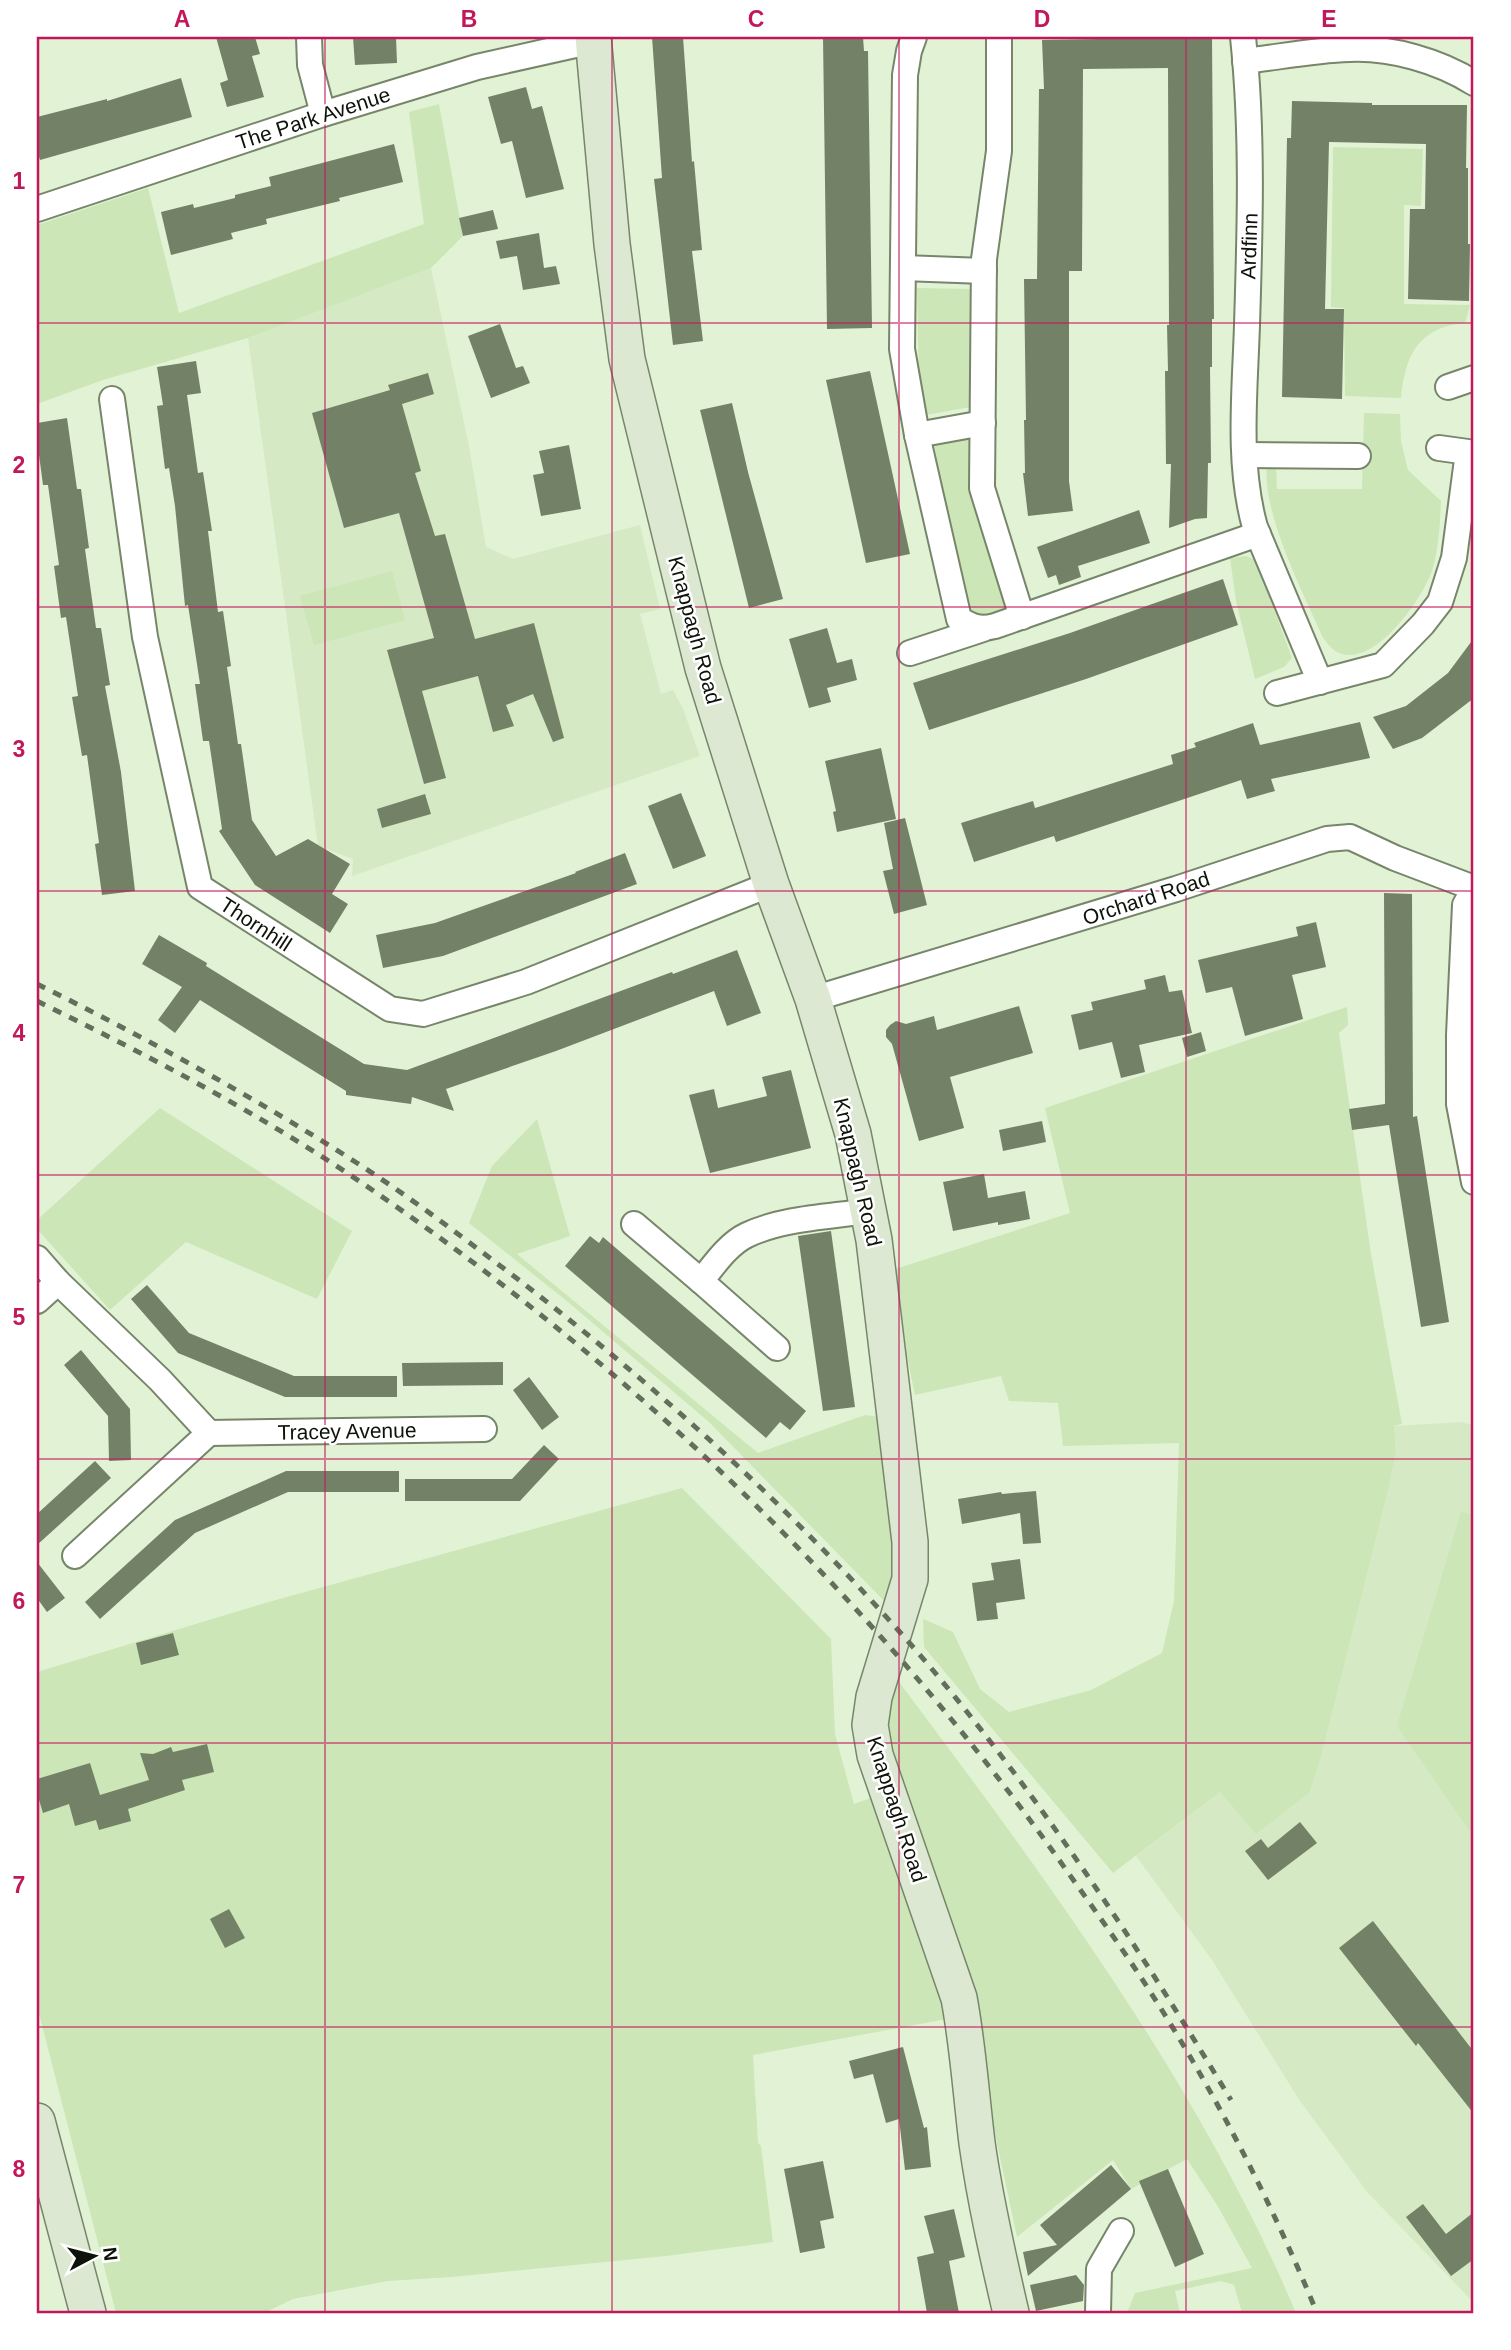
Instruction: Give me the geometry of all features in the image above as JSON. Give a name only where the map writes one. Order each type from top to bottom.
[{"type":"main road","name":"Knappagh Road","points":[[593,39],[612,244],[627,359],[703,668],[771,884],[813,999],[853,1134],[868,1211],[881,1287],[910,1542],[910,1579],[874,1697],[870,1725],[875,1755],[959,1998],[966,2035],[978,2146],[996,2250],[1011,2313]]},
{"type":"main road","points":[[37,2121],[88,2313]]},
{"type":"street","points":[[309,37],[310,65],[323,114]]},
{"type":"street","points":[[914,37],[905,75],[902,349],[917,435],[956,608],[960,619],[970,626],[983,629]]},
{"type":"street","points":[[999,37],[999,151],[984,271],[982,488],[1022,617]]},
{"type":"street","name":"The Park Avenue","points":[[37,209],[323,114],[477,67],[593,39]]},
{"type":"street","points":[[1244,49],[1350,49],[1394,52],[1456,72],[1474,83]]},
{"type":"street","name":"Ardfinn","points":[[1244,49],[1250,205],[1245,455],[1248,503],[1258,534],[1320,682]]},
{"type":"street","points":[[903,268],[984,271]]},
{"type":"street","points":[[1448,387],[1474,378]]},
{"type":"street","name":"Thornhill","points":[[112,399],[145,637],[200,887],[390,1009],[423,1014],[526,982],[771,884]]},
{"type":"street","points":[[917,435],[983,423]]},
{"type":"street","points":[[1277,693],[1384,665],[1440,602],[1454,558],[1468,452],[1440,447]]},
{"type":"street","points":[[1245,455],[1358,456]]},
{"type":"street","points":[[910,653],[1022,617],[1258,534]]},
{"type":"street","name":"Orchard Road","points":[[813,999],[1150,897],[1326,839],[1350,837],[1474,889]]},
{"type":"street","points":[[1474,889],[1465,905],[1459,1104],[1474,1182]]},
{"type":"street","points":[[701,1281],[722,1256],[745,1236],[778,1224],[868,1211]]},
{"type":"street","points":[[634,1224],[777,1348]]},
{"type":"street","points":[[37,1258],[58,1282],[160,1380],[209,1433],[75,1556]]},
{"type":"street","points":[[37,1301],[58,1282]]},
{"type":"street","name":"Tracey Avenue","points":[[209,1433],[484,1429]]},
{"type":"street","points":[[1098,2313],[1099,2269],[1121,2231]]},
{"type":"shaded area","points":[[439,104],[463,236],[431,268],[248,338],[103,380],[37,404],[37,225],[148,188],[179,313],[424,224],[409,112]]},
{"type":"shaded area","points":[[1333,147],[1423,149],[1421,206],[1404,205],[1404,304],[1470,305],[1465,323],[1436,330],[1417,346],[1406,369],[1401,398],[1345,396],[1344,308],[1331,307]]},
{"type":"shaded area","points":[[431,268],[469,446],[486,547],[513,559],[640,525],[660,609],[640,614],[661,694],[673,690],[700,756],[352,876],[353,859],[318,846],[248,338]]},
{"type":"shaded area","points":[[917,288],[971,289],[971,407],[926,415],[919,383]]},
{"type":"shaded area","points":[[1364,413],[1400,414],[1401,441],[1408,470],[1441,501],[1439,536],[1427,583],[1396,627],[1369,649],[1356,654],[1342,654],[1333,649],[1322,636],[1285,551],[1270,505],[1267,464],[1276,465],[1277,489],[1362,489]]},
{"type":"shaded area","points":[[971,437],[1009,602],[1006,610],[988,617],[970,614],[940,487],[933,443]]},
{"type":"shaded area","points":[[1246,556],[1256,560],[1292,658],[1284,667],[1255,679],[1236,601],[1230,558]]},
{"type":"shaded area","points":[[392,571],[405,620],[314,645],[300,596]]},
{"type":"shaded area","points":[[1347,1007],[1348,1025],[1339,1033],[1371,1254],[1402,1424],[1394,1426],[1396,1450],[1390,1483],[1321,1757],[1310,1792],[1256,1834],[1220,1792],[1113,1873],[924,1647],[923,1619],[953,1632],[980,1689],[1009,1712],[1091,1690],[1162,1653],[1174,1601],[1179,1443],[1063,1446],[1058,1403],[1009,1401],[1001,1376],[915,1395],[889,1271],[1070,1213],[1045,1108]]},
{"type":"shaded area","points":[[160,1108],[352,1231],[317,1299],[186,1242],[110,1310],[37,1229],[37,1220]]},
{"type":"shaded area","points":[[537,1119],[570,1236],[517,1254],[758,1453],[865,1415],[881,1417],[900,1543],[894,1611],[709,1422],[568,1302],[469,1223],[492,1166]]},
{"type":"shaded area","points":[[1463,1422],[1474,1426],[1474,2303],[1368,2193],[1300,2101],[1212,1960],[1136,1856],[1220,1792],[1256,1833],[1310,1792],[1390,1483],[1396,1450],[1394,1426]]},
{"type":"shaded area","points":[[682,1488],[831,1639],[835,1734],[854,1804],[876,1796],[917,1904],[947,2019],[753,2055],[758,2143],[761,2146],[773,2242],[666,2256],[388,2281],[293,2299],[264,2313],[116,2313],[37,2006],[37,1672],[265,1603]]},
{"type":"shaded area","points":[[1461,1512],[1474,1515],[1474,1837],[1397,1726]]},
{"type":"shaded area","points":[[893,1674],[1061,1903],[1165,2062],[1213,2143],[1257,2227],[1296,2313],[1242,2313],[1234,2285],[1221,2281],[1175,2291],[1180,2313],[1127,2313],[1135,2293],[1252,2268],[1217,2205],[1187,2159],[1131,2189],[1113,2160],[1017,2237],[995,2134],[970,1993],[886,1754],[884,1712]]},
{"type":"building","points":[[216,37],[255,37],[260,54],[252,56],[264,97],[227,107],[220,83],[228,80]]},
{"type":"building","points":[[353,37],[396,37],[397,63],[355,65]]},
{"type":"building","points":[[652,37],[683,37],[692,162],[694,161],[702,250],[692,251],[703,341],[673,345],[654,179],[662,178]]},
{"type":"building","points":[[823,37],[863,37],[864,51],[868,51],[872,328],[827,329]]},
{"type":"building","points":[[1212,37],[1214,319],[1210,367],[1211,463],[1208,463],[1207,518],[1169,528],[1171,464],[1166,464],[1165,371],[1168,371],[1169,325],[1168,68],[1083,69],[1082,271],[1069,271],[1069,481],[1073,511],[1028,516],[1023,473],[1026,420],[1024,279],[1037,279],[1039,89],[1044,89],[1042,40]]},
{"type":"building","points":[[181,78],[192,117],[40,160],[37,150],[37,117],[107,101]]},
{"type":"building","points":[[526,87],[532,109],[542,106],[564,189],[526,198],[512,141],[501,144],[488,97]]},
{"type":"building","points":[[1292,101],[1372,105],[1467,105],[1469,301],[1408,299],[1410,209],[1425,209],[1426,144],[1329,142],[1325,309],[1344,309],[1342,399],[1282,397],[1287,138],[1291,138]]},
{"type":"building","points":[[394,144],[403,182],[266,219],[267,224],[231,233],[233,239],[171,255],[161,212],[193,204],[194,208],[235,198],[235,195],[271,186],[269,177]]},
{"type":"building","points":[[493,210],[498,229],[463,236],[459,218]]},
{"type":"building","points":[[539,233],[544,268],[556,266],[560,284],[523,290],[517,256],[500,259],[496,241]]},
{"type":"building","points":[[500,324],[516,368],[523,366],[530,383],[491,398],[468,336]]},
{"type":"building","points":[[196,361],[201,393],[187,395],[198,473],[203,472],[212,531],[208,531],[218,612],[223,611],[231,666],[227,667],[252,820],[276,856],[308,839],[350,864],[332,894],[348,904],[330,933],[255,885],[219,831],[222,829],[209,741],[203,741],[195,684],[200,684],[188,605],[185,606],[175,506],[169,468],[165,469],[157,406],[163,405],[157,367]]},
{"type":"building","points":[[870,371],[910,554],[866,563],[826,380]]},
{"type":"building","points":[[428,373],[434,394],[402,404],[421,471],[415,473],[435,536],[445,534],[475,639],[534,623],[564,738],[553,742],[533,694],[506,705],[514,726],[493,732],[478,676],[422,691],[446,778],[424,784],[387,650],[434,638],[399,513],[344,528],[312,413],[390,390],[388,385]]},
{"type":"building","points":[[732,403],[783,599],[749,608],[700,410]]},
{"type":"building","points":[[67,418],[77,489],[81,489],[89,548],[85,549],[96,628],[101,628],[110,685],[105,686],[121,772],[135,891],[102,895],[95,844],[99,843],[87,755],[82,756],[72,697],[78,696],[66,617],[61,618],[54,566],[59,565],[48,485],[43,485],[37,440],[37,423]]},
{"type":"building","points":[[569,445],[581,509],[541,516],[533,475],[544,473],[539,451]]},
{"type":"building","points":[[1139,510],[1150,543],[1078,566],[1081,577],[1059,585],[1056,575],[1048,578],[1037,547]]},
{"type":"building","points":[[1223,579],[1238,625],[1086,679],[929,730],[913,683],[1070,633]]},
{"type":"building","points":[[827,628],[837,663],[852,659],[857,680],[827,688],[831,702],[809,708],[789,639]]},
{"type":"building","points":[[1474,638],[1474,698],[1422,738],[1393,749],[1373,717],[1406,706],[1448,673]]},
{"type":"building","points":[[1360,722],[1370,758],[1271,779],[1275,791],[1247,799],[1241,780],[1056,842],[1054,836],[974,862],[961,823],[1033,801],[1035,808],[1173,764],[1171,755],[1196,747],[1194,743],[1253,723],[1260,745]]},
{"type":"building","points":[[881,748],[896,819],[837,832],[833,812],[836,811],[825,761]]},
{"type":"building","points":[[681,793],[706,856],[673,869],[648,806]]},
{"type":"building","points":[[425,794],[431,814],[382,828],[377,809]]},
{"type":"building","points":[[905,818],[927,905],[894,914],[883,871],[893,869],[884,823]]},
{"type":"building","points":[[625,853],[637,884],[443,956],[383,968],[376,935],[435,923]]},
{"type":"building","points":[[1384,893],[1412,894],[1413,1117],[1417,1116],[1449,1322],[1421,1327],[1389,1125],[1352,1130],[1349,1109],[1385,1104]]},
{"type":"building","points":[[1316,922],[1326,967],[1292,975],[1303,1019],[1245,1036],[1232,987],[1206,993],[1198,960],[1298,936],[1296,927]]},
{"type":"building","points":[[159,935],[364,1064],[407,1070],[737,950],[761,1013],[727,1026],[714,991],[446,1089],[454,1111],[412,1097],[411,1104],[346,1095],[346,1091],[200,1000],[175,1033],[158,1020],[182,987],[142,964]]},
{"type":"building","points":[[1165,975],[1169,992],[1182,990],[1192,1033],[1139,1045],[1145,1072],[1121,1078],[1112,1042],[1079,1050],[1071,1015],[1093,1010],[1091,1002],[1146,989],[1144,980]]},
{"type":"building","points":[[1019,1006],[1033,1053],[950,1077],[964,1128],[919,1141],[886,1030],[896,1021],[906,1024],[934,1016],[937,1030]]},
{"type":"building","points":[[1201,1032],[1206,1051],[1187,1057],[1182,1038]]},
{"type":"building","points":[[791,1070],[811,1148],[710,1173],[689,1095],[714,1089],[718,1108],[767,1096],[762,1077]]},
{"type":"building","points":[[1042,1121],[1046,1142],[1003,1151],[999,1130]]},
{"type":"building","points":[[984,1174],[988,1198],[1025,1191],[1030,1219],[953,1231],[943,1182]]},
{"type":"building","points":[[831,1231],[855,1407],[823,1411],[798,1236]]},
{"type":"building","points":[[590,1236],[599,1243],[603,1237],[806,1411],[790,1430],[780,1422],[766,1438],[565,1266]]},
{"type":"building","points":[[147,1285],[189,1333],[294,1376],[397,1376],[397,1397],[285,1397],[178,1353],[131,1299]]},
{"type":"building","points":[[81,1350],[130,1409],[131,1460],[109,1461],[108,1416],[64,1365]]},
{"type":"building","points":[[503,1362],[503,1385],[403,1386],[402,1363]]},
{"type":"building","points":[[529,1377],[559,1417],[542,1430],[513,1390]]},
{"type":"building","points":[[544,1445],[559,1459],[520,1501],[405,1501],[405,1479],[512,1479]]},
{"type":"building","points":[[95,1461],[111,1478],[37,1545],[37,1514]]},
{"type":"building","points":[[286,1471],[399,1471],[399,1492],[288,1492],[195,1533],[100,1619],[85,1602],[175,1520]]},
{"type":"building","points":[[1036,1491],[1041,1543],[1023,1544],[1020,1513],[962,1524],[958,1499],[1001,1492]]},
{"type":"building","points":[[1020,1559],[1025,1599],[996,1603],[998,1619],[977,1621],[972,1583],[994,1580],[991,1563]]},
{"type":"building","points":[[37,1562],[65,1598],[47,1612],[37,1598]]},
{"type":"building","points":[[173,1633],[179,1655],[141,1665],[136,1643]]},
{"type":"building","points":[[207,1744],[214,1772],[182,1780],[185,1790],[128,1809],[131,1821],[99,1830],[96,1820],[75,1826],[69,1804],[43,1813],[37,1793],[37,1779],[90,1763],[100,1795],[149,1780],[140,1753],[153,1754],[171,1747],[173,1752]]},
{"type":"building","points":[[1300,1822],[1317,1843],[1268,1880],[1245,1851],[1261,1839],[1268,1848]]},
{"type":"building","points":[[229,1909],[245,1938],[225,1948],[210,1919]]},
{"type":"building","points":[[1373,1921],[1474,2052],[1474,2114],[1339,1948]]},
{"type":"building","points":[[903,2047],[924,2128],[927,2127],[931,2167],[905,2170],[899,2119],[886,2123],[873,2074],[854,2079],[849,2061]]},
{"type":"building","points":[[823,2161],[834,2218],[820,2221],[825,2248],[800,2253],[784,2169]]},
{"type":"building","points":[[1111,2165],[1131,2189],[1028,2276],[1023,2252],[1057,2245],[1040,2225]]},
{"type":"building","points":[[1168,2169],[1204,2254],[1175,2267],[1139,2181]]},
{"type":"building","points":[[1423,2204],[1446,2234],[1474,2212],[1474,2259],[1451,2276],[1406,2217]]},
{"type":"building","points":[[954,2209],[965,2257],[949,2261],[959,2313],[927,2313],[917,2257],[934,2253],[924,2216]]},
{"type":"building","points":[[1076,2275],[1084,2285],[1083,2301],[1036,2311],[1030,2285]]},
{"type":"railway","points":[[37,984],[119,1025],[239,1092],[398,1191],[574,1323],[732,1461],[783,1509],[880,1610],[926,1662],[1009,1766],[1124,1930],[1231,2100]]},
{"type":"railway","points":[[37,1001],[163,1065],[286,1134],[365,1185],[464,1256],[559,1330],[652,1408],[740,1490],[825,1576],[906,1666],[984,1760],[1134,1966],[1224,2117],[1264,2194],[1317,2313]]}]
